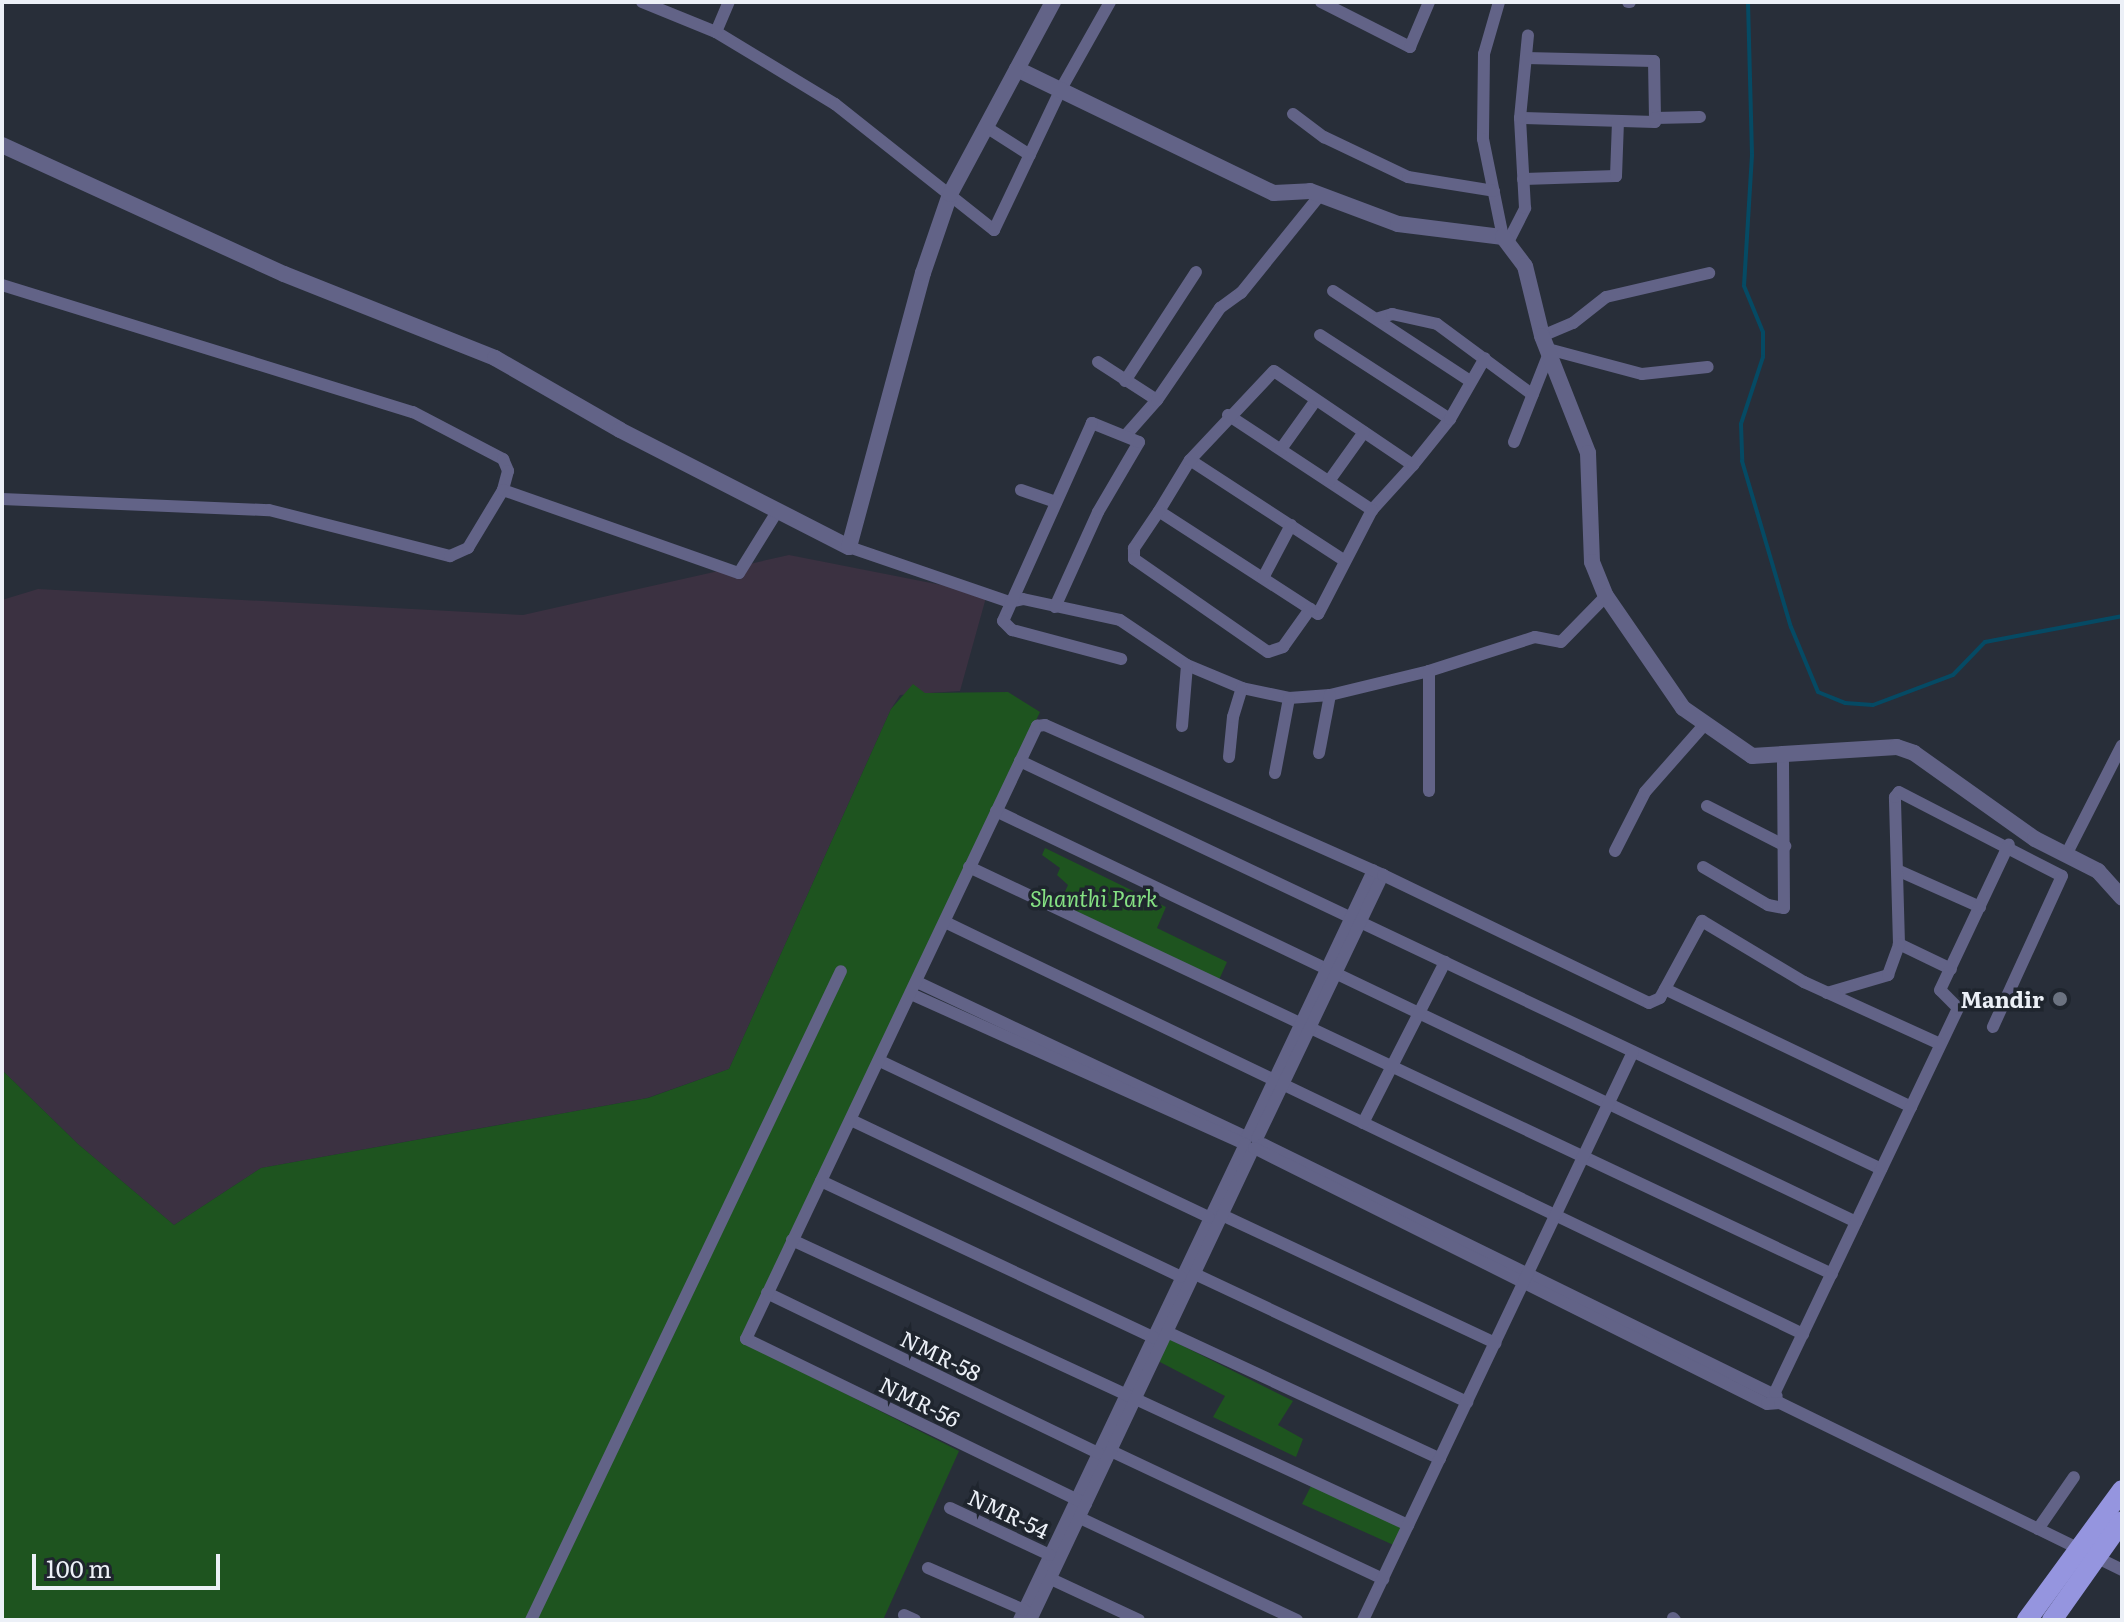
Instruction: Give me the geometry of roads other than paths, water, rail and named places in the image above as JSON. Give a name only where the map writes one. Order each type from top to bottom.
[{"type":"main road","points":[[2052,1620],[2122,1490]]},
{"type":"main road","points":[[2027,1620],[2122,1521]]},
{"type":"street","points":[[642,2],[716,32],[835,104],[994,230],[1061,89],[1110,2]]},
{"type":"street","points":[[716,32],[729,2]]},
{"type":"street","points":[[849,547],[923,273],[950,194],[1053,2]]},
{"type":"street","points":[[1321,2],[1410,47],[1429,2]]},
{"type":"street","points":[[1499,2],[1484,54],[1483,139],[1505,240],[1525,266],[1546,346],[1588,453],[1592,562],[1606,596],[1683,708],[1752,756],[1897,747],[1914,753],[2035,839],[2098,871],[2122,898]]},
{"type":"street","points":[[1505,240],[1525,208],[1520,118],[1528,35]]},
{"type":"street","points":[[1520,118],[1655,122],[1654,61],[1526,58]]},
{"type":"street","points":[[1017,69],[1274,193],[1310,191],[1398,224],[1505,240]]},
{"type":"street","points":[[1293,114],[1324,137],[1408,177],[1494,191]]},
{"type":"street","points":[[1655,118],[1700,117]]},
{"type":"street","points":[[1523,179],[1616,176],[1618,121]]},
{"type":"street","points":[[986,127],[1030,155]]},
{"type":"street","points":[[2,145],[284,274],[495,358],[849,547],[1010,602],[1023,599],[1120,620],[1187,665],[1242,688],[1289,698],[1330,695],[1429,671],[1535,637],[1561,642],[1606,596]]},
{"type":"street","points":[[1126,435],[1157,400],[1220,308],[1241,293],[1320,195]]},
{"type":"street","points":[[1125,381],[1196,272]]},
{"type":"street","points":[[1514,442],[1533,395],[1546,346],[1606,297],[1709,273]]},
{"type":"street","points":[[2,285],[413,412],[503,459],[508,471],[503,490],[468,548],[450,556],[269,510],[2,499]]},
{"type":"street","points":[[1333,291],[1379,318],[1470,381]]},
{"type":"street","points":[[1379,318],[1392,314],[1437,324],[1533,395]]},
{"type":"street","points":[[1320,335],[1450,419]]},
{"type":"street","points":[[1546,346],[1635,373],[1708,367]]},
{"type":"street","points":[[1159,511],[1318,614],[1342,559],[1372,510],[1450,419],[1485,358]]},
{"type":"street","points":[[1098,362],[1157,400]]},
{"type":"street","points":[[1310,609],[1283,647],[1268,652],[1142,570],[1134,559],[1134,548],[1190,460],[1228,415],[1274,371],[1413,465]]},
{"type":"street","points":[[1281,449],[1316,400]]},
{"type":"street","points":[[1228,415],[1372,510]]},
{"type":"street","points":[[1055,607],[1098,512],[1139,442],[1092,423],[1003,621],[1012,630],[1121,659]]},
{"type":"street","points":[[1329,481],[1364,432]]},
{"type":"street","points":[[1190,460],[1342,559]]},
{"type":"street","points":[[503,490],[739,573],[778,510]]},
{"type":"street","points":[[1021,490],[1055,502]]},
{"type":"street","points":[[1263,578],[1291,525]]},
{"type":"street","points":[[1182,726],[1187,665]]},
{"type":"street","points":[[1429,671],[1429,791]]},
{"type":"street","points":[[1229,757],[1242,688]]},
{"type":"street","points":[[1319,753],[1330,695]]},
{"type":"street","points":[[1275,773],[1289,698]]},
{"type":"street","points":[[767,1293],[880,1061],[1033,731],[1045,725],[1378,873],[1649,1003],[1656,1003],[1702,921],[1827,993],[1940,1044]]},
{"type":"street","points":[[1615,851],[1645,792],[1704,725]]},
{"type":"street","points":[[2066,855],[2122,745]]},
{"type":"street","points":[[1703,867],[1768,905],[1784,908],[1783,756]]},
{"type":"street","points":[[1020,761],[1881,1169]]},
{"type":"street","points":[[1827,993],[1888,975],[1899,944],[1895,797],[1899,792],[2009,844],[2062,876],[1993,1027]]},
{"type":"street","points":[[1707,806],[1785,846]]},
{"type":"street","points":[[996,811],[1856,1222]]},
{"type":"street","points":[[914,988],[1252,1142],[1525,1278],[1767,1404],[1777,1398],[1803,1334],[1958,1005],[1940,994],[2009,844]]},
{"type":"street","points":[[969,867],[1832,1274]]},
{"type":"street","points":[[1897,870],[1980,907]]},
{"type":"street","points":[[1131,1396],[1153,1337],[1181,1277],[1216,1216],[1378,873]]},
{"type":"street","points":[[945,922],[1803,1334]]},
{"type":"street","points":[[1899,944],[1951,969]]},
{"type":"street","points":[[1363,1123],[1445,962]]},
{"type":"street","points":[[531,1620],[841,971]]},
{"type":"street","points":[[1665,989],[1911,1107]]},
{"type":"street","points":[[1363,1620],[1633,1052]]},
{"type":"street","points":[[880,1061],[1495,1343]]},
{"type":"street","points":[[851,1120],[1181,1277]]},
{"type":"street","points":[[821,1181],[1153,1337]]},
{"type":"street","points":[[1025,1617],[1050,1555],[1081,1502],[1131,1396],[1195,1274],[1216,1216]]},
{"type":"street","points":[[792,1240],[1408,1525]]},
{"type":"street","points":[[1195,1274],[1467,1402]]},
{"type":"street","name":"NMR-56","points":[[767,1293],[746,1339],[1081,1502]]},
{"type":"street","name":"NMR-58","points":[[767,1293],[1383,1579]]},
{"type":"street","points":[[1167,1332],[1440,1459]]},
{"type":"street","points":[[1777,1398],[2122,1570]]},
{"type":"street","points":[[2038,1529],[2074,1477]]},
{"type":"street","points":[[1025,1617],[1051,1579],[1080,1518],[1081,1502]]},
{"type":"street","name":"NMR-54","points":[[950,1508],[1050,1555]]},
{"type":"street","points":[[1080,1518],[1297,1620]]},
{"type":"street","points":[[928,1568],[1025,1617]]},
{"type":"street","points":[[1051,1579],[1139,1620]]},
{"type":"waterway","points":[[1748,2],[1752,155],[1744,286],[1763,332],[1763,357],[1741,424],[1742,461],[1791,627],[1818,692],[1845,703],[1873,705],[1953,675],[1985,642],[2122,616]]},
{"type":"place","name":"Mandir","points":[[2060,999]]},
{"type":"park label","name":"Shanthi Park","points":[[1094,898]]}]
